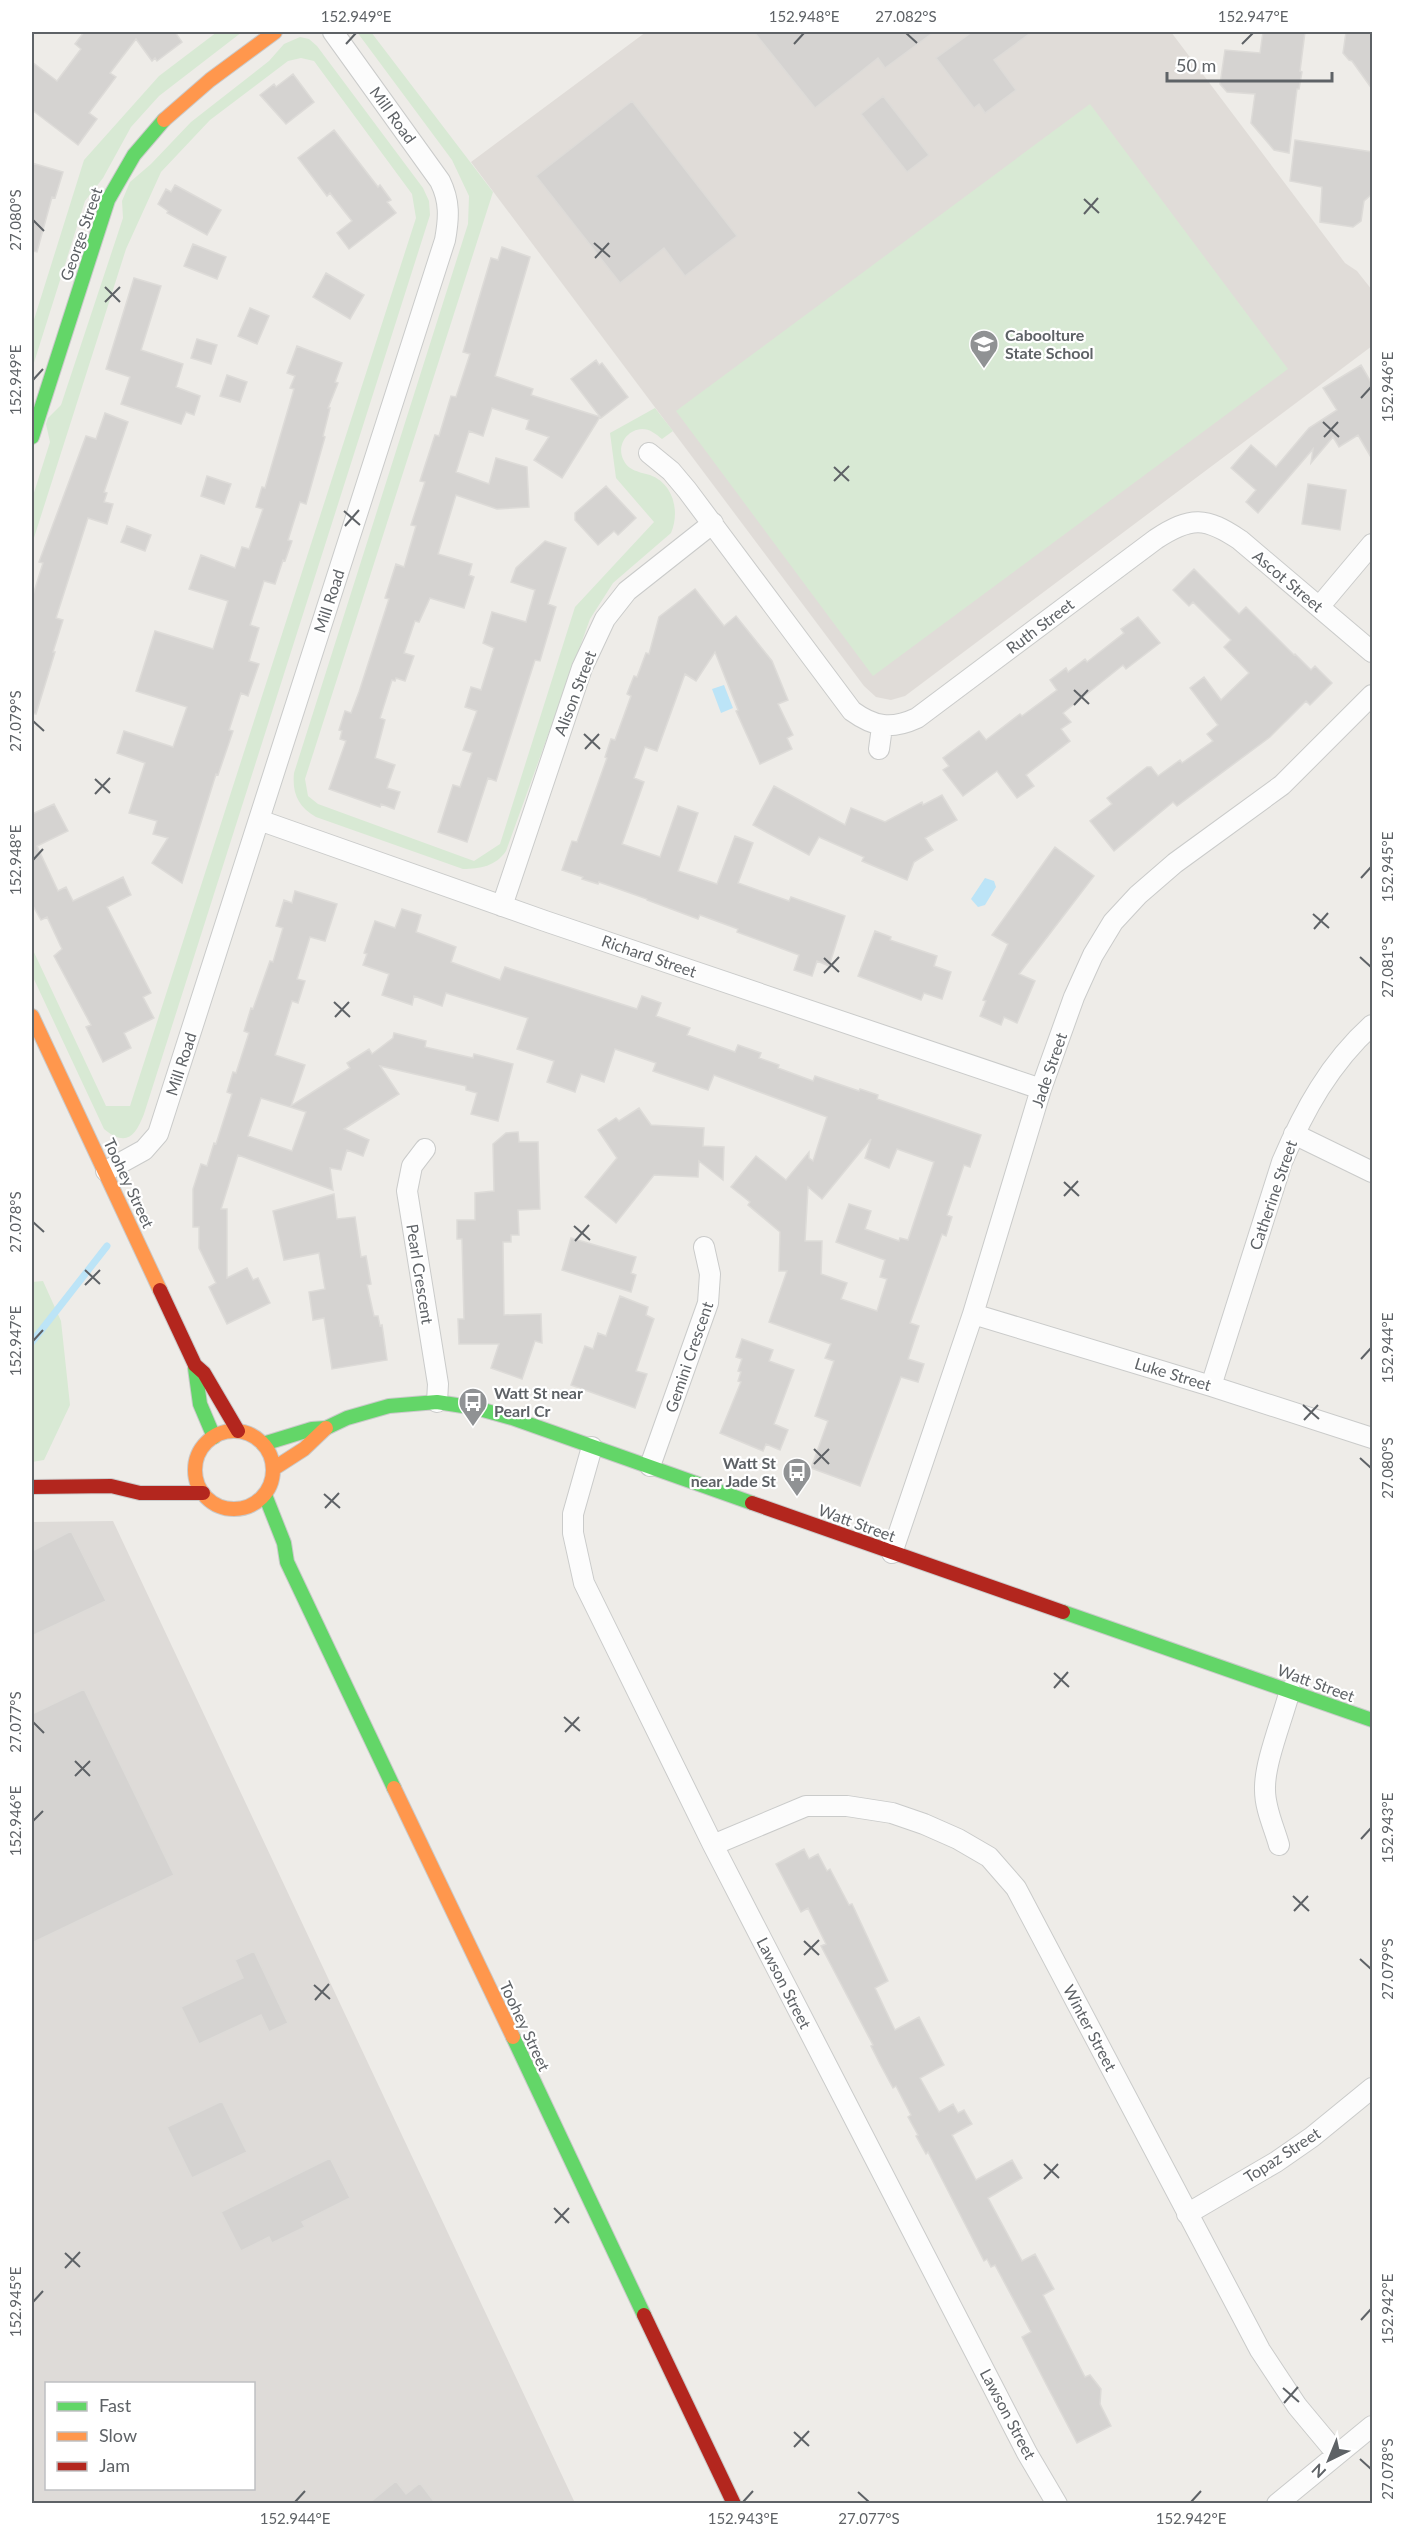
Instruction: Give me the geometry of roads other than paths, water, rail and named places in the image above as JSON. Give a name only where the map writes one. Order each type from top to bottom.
[{"type":"street","name":"George Street","points":[[32,437],[103,215],[118,178],[168,115],[210,78],[275,32]]},
{"type":"street","name":"Mill Road","points":[[106,1171],[144,1150],[158,1134],[441,250],[448,219],[448,198],[440,181],[333,32]]},
{"type":"street","points":[[649,453],[671,471],[713,523],[852,711],[866,721],[882,727],[879,749]]},
{"type":"street","name":"Ascot Street","points":[[1197,521],[1223,529],[1240,540],[1372,652]]},
{"type":"street","name":"Ruth Street","points":[[882,727],[902,725],[917,718],[1165,533],[1186,522],[1197,521]]},
{"type":"street","name":"Alison Street","points":[[502,906],[582,668],[605,619],[627,591],[713,523]]},
{"type":"street","points":[[1319,607],[1372,544]]},
{"type":"street","name":"Jade Street","points":[[892,1553],[974,1314],[1041,1089],[1074,997],[1093,955],[1113,922],[1138,895],[1175,863],[1282,785],[1372,695]]},
{"type":"street","name":"Richard Street","points":[[259,820],[502,906],[1041,1089]]},
{"type":"street","name":"Toohey Street","points":[[32,1016],[195,1365],[204,1373],[238,1431]]},
{"type":"street","name":"Catherine Street","points":[[1211,1386],[1270,1198],[1294,1134],[1329,1071],[1350,1044],[1372,1024]]},
{"type":"street","points":[[1294,1134],[1372,1172]]},
{"type":"street","name":"Pearl Crescent","points":[[424,1149],[412,1166],[407,1191],[438,1384],[437,1402]]},
{"type":"street","name":"Gemini Crescent","points":[[650,1466],[708,1303],[710,1274],[704,1247]]},
{"type":"street","name":"Luke Street","points":[[974,1314],[1372,1438]]},
{"type":"street","name":"Toohey Street","points":[[195,1365],[200,1404],[214,1437]]},
{"type":"street","name":"Watt Street","points":[[273,1469],[304,1449],[326,1428],[347,1418],[379,1409],[437,1402],[476,1408],[512,1418],[650,1466],[1372,1720]]},
{"type":"street","name":"Watt Street","points":[[263,1444],[312,1429],[326,1428]]},
{"type":"street","points":[[238,1431],[252,1436],[263,1444],[270,1456],[273,1469],[271,1483],[265,1495],[243,1513],[219,1506],[203,1492],[189,1469],[201,1450],[214,1437],[226,1432],[238,1431]]},
{"type":"street","name":"Lawson Street","points":[[592,1447],[573,1514],[574,1543],[584,1583],[713,1845],[1057,2504]]},
{"type":"street","points":[[111,1486],[136,1478]]},
{"type":"street","points":[[32,1487],[111,1486],[140,1493],[203,1492]]},
{"type":"street","name":"Toohey Street","points":[[265,1495],[284,1543],[287,1562],[734,2504]]},
{"type":"street","name":"Toohey Street","points":[[269,1543],[287,1562]]},
{"type":"street","points":[[1279,1845],[1266,1804],[1265,1789],[1267,1771],[1290,1690]]},
{"type":"street","name":"Winter Street","points":[[713,1845],[806,1806],[847,1806],[892,1813],[924,1824],[958,1839],[988,1857],[1017,1888],[1260,2350],[1297,2406],[1337,2454]]},
{"type":"street","name":"Topaz Street","points":[[1187,2214],[1276,2162],[1312,2138],[1372,2088]]},
{"type":"street","points":[[1277,2504],[1372,2426]]},
{"type":"water","points":[[724,685],[733,708],[721,713],[712,689]]},
{"type":"water","points":[[985,878],[994,881],[996,887],[985,905],[978,907],[971,899]]},
{"type":"waterway","points":[[32,1342],[107,1246]]},
{"type":"place","name":"Caboolture State School","points":[[984,370]]},
{"type":"place","name":"Watt St near Pearl Cr","points":[[473,1428]]},
{"type":"place","name":"Watt St near Jade St","points":[[797,1498]]}]
